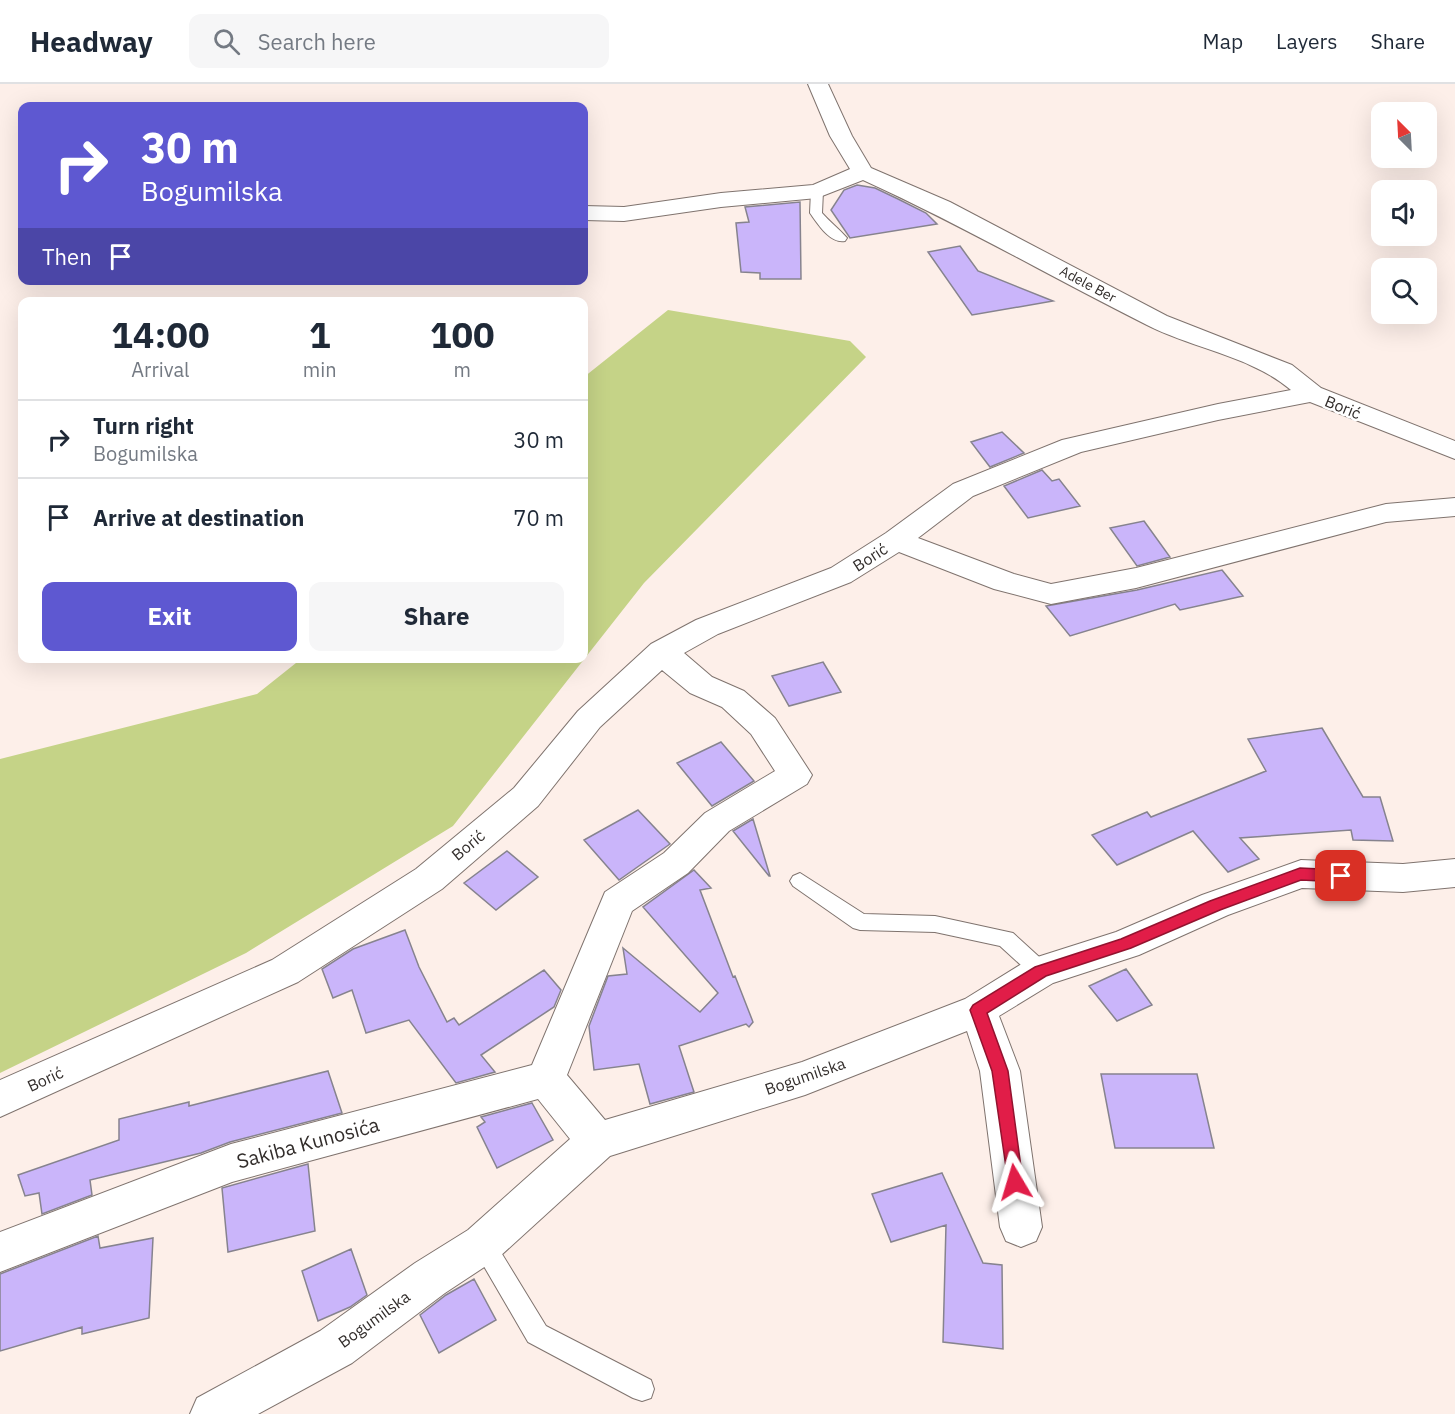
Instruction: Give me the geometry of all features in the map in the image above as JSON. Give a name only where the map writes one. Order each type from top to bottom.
[{"type":"street","points":[[588,213],[624,214],[722,200],[817,191],[862,172],[841,136],[818,84]]},
{"type":"street","name":"Adele Ber","points":[[862,172],[942,207],[1158,321],[1283,370],[1312,394]]},
{"type":"street","name":"Borić","points":[[0,1099],[285,971],[429,879],[526,796],[588,720],[662,652],[707,627],[841,575],[896,540],[963,490],[1072,446],[1218,412],[1312,394],[1455,451]]},
{"type":"street","name":"Borić","points":[[896,540],[1005,582],[1051,594],[1136,578],[1386,513],[1455,507]]},
{"type":"street","points":[[597,1140],[546,1079],[618,902],[676,863],[717,822],[795,776],[763,726],[733,699],[701,685],[662,652]]},
{"type":"street","name":"Bogumilska","points":[[213,1414],[336,1347],[430,1278],[483,1245],[597,1140],[805,1078],[978,1010],[1041,971],[1126,944],[1215,905],[1300,874],[1402,878],[1455,873]]},
{"type":"street","points":[[978,1010],[1000,1071],[1021,1227]]},
{"type":"street","name":"Sakiba Kunosića","points":[[0,1252],[231,1163],[546,1079]]},
{"type":"lane","points":[[817,191],[816,213],[830,230],[841,238]]},
{"type":"lane","points":[[800,880],[860,922],[935,924],[1006,939],[1041,971]]},
{"type":"lane","points":[[483,1245],[537,1334],[642,1389]]},
{"type":"green space","points":[[668,310],[850,341],[866,357],[644,583],[588,654],[588,374]]},
{"type":"green space","points":[[296,663],[581,663],[453,826],[246,953],[0,1073],[0,759],[257,694]]},
{"type":"building","points":[[857,185],[875,188],[898,199],[926,213],[937,224],[850,238],[831,210],[844,190]]},
{"type":"building","points":[[800,202],[801,279],[760,279],[760,273],[741,272],[736,223],[749,222],[745,207]]},
{"type":"building","points":[[960,246],[978,271],[1053,301],[972,315],[928,252]]},
{"type":"building","points":[[1002,432],[1024,453],[990,467],[971,442]]},
{"type":"building","points":[[1042,470],[1052,481],[1059,479],[1080,506],[1028,518],[1004,486]]},
{"type":"building","points":[[1144,521],[1170,557],[1137,566],[1110,528]]},
{"type":"building","points":[[1222,570],[1243,596],[1180,610],[1175,604],[1070,636],[1046,606],[1137,590]]},
{"type":"building","points":[[823,662],[841,692],[789,706],[772,676]]},
{"type":"building","points":[[1322,728],[1363,797],[1380,797],[1393,841],[1353,840],[1351,830],[1240,838],[1259,859],[1228,872],[1193,831],[1117,865],[1092,835],[1147,812],[1151,817],[1266,771],[1248,739]]},
{"type":"building","points":[[721,742],[754,781],[712,806],[677,763]]},
{"type":"building","points":[[638,810],[670,844],[619,880],[584,840]]},
{"type":"building","points":[[753,819],[770,876],[733,831]]},
{"type":"building","points":[[507,851],[538,877],[496,910],[464,883]]},
{"type":"building","points":[[694,870],[711,888],[700,890],[753,1022],[749,1027],[746,1024],[679,1046],[694,1092],[650,1104],[639,1064],[594,1070],[589,1026],[608,976],[627,974],[623,948],[700,1012],[718,993],[643,907]]},
{"type":"building","points":[[405,930],[419,967],[447,1022],[454,1018],[459,1025],[544,970],[561,990],[554,1007],[481,1055],[495,1072],[456,1083],[409,1020],[366,1033],[352,990],[333,998],[322,969],[353,949]]},
{"type":"building","points":[[1126,969],[1152,1005],[1117,1021],[1089,986]]},
{"type":"building","points":[[328,1071],[342,1113],[230,1142],[201,1153],[90,1180],[92,1195],[42,1214],[39,1193],[25,1196],[18,1175],[119,1140],[119,1119],[189,1102],[189,1106]]},
{"type":"building","points":[[1101,1074],[1197,1074],[1214,1148],[1115,1148]]},
{"type":"building","points":[[532,1103],[553,1140],[497,1168],[477,1127],[485,1122],[481,1117]]},
{"type":"building","points":[[308,1164],[315,1231],[228,1252],[222,1188]]},
{"type":"building","points":[[942,1173],[983,1263],[1002,1265],[1003,1349],[943,1342],[946,1225],[891,1242],[872,1194]]},
{"type":"building","points":[[98,1236],[100,1248],[153,1238],[149,1318],[82,1334],[82,1327],[0,1351],[0,1274]]},
{"type":"building","points":[[351,1249],[367,1295],[350,1307],[318,1321],[302,1271]]},
{"type":"building","points":[[474,1279],[496,1320],[439,1353],[420,1315],[446,1295]]},
{"type":"route","points":[[1015,1182],[1000,1071],[978,1010],[1041,971],[1126,944],[1215,905],[1300,874],[1341,876]]}]
